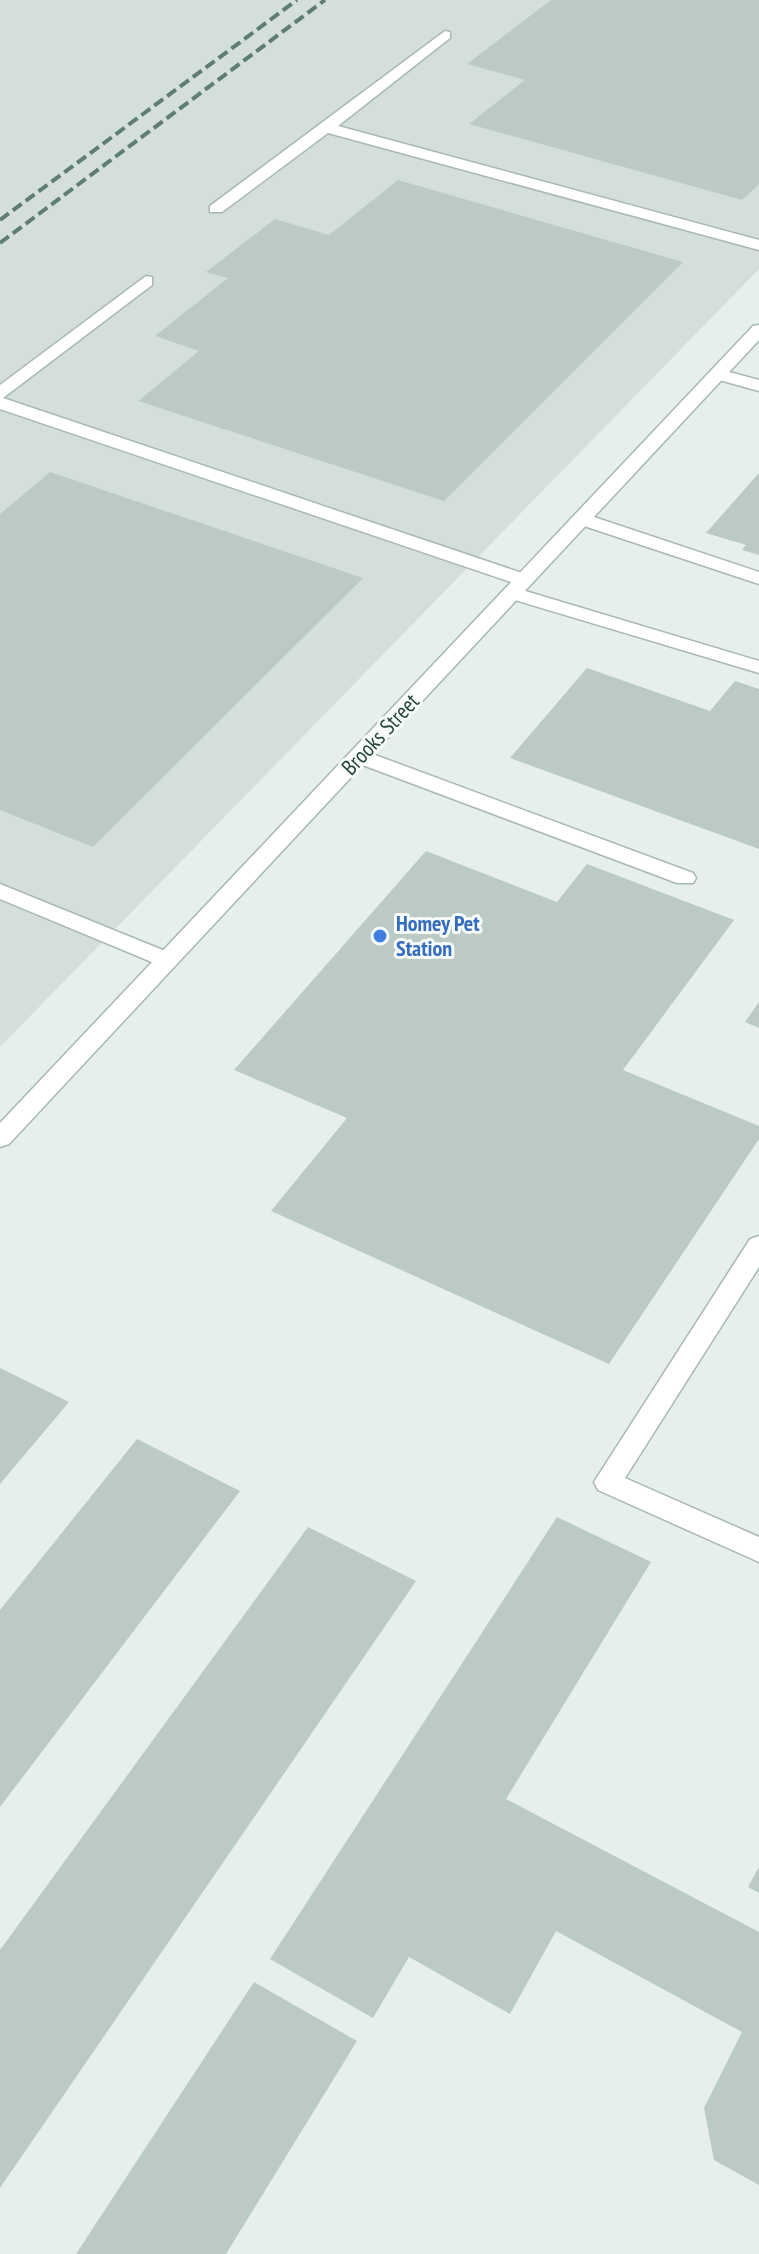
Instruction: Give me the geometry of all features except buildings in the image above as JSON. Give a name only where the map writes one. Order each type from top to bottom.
[{"type":"street","points":[[216,209],[445,35]]},
{"type":"street","points":[[326,128],[759,245]]},
{"type":"street","points":[[0,394],[146,281]]},
{"type":"street","name":"Brooks Street","points":[[0,1138],[759,330]]},
{"type":"street","points":[[718,374],[759,386]]},
{"type":"street","points":[[0,403],[518,586],[759,667]]},
{"type":"street","points":[[582,519],[759,578]]},
{"type":"street","points":[[359,756],[685,878]]},
{"type":"street","points":[[0,891],[167,960]]},
{"type":"street","points":[[759,1246],[608,1482],[759,1550]]},
{"type":"shaded area","points":[[0,0],[759,0],[759,269],[0,1047]]},
{"type":"railway","points":[[0,220],[297,0]]},
{"type":"railway","points":[[0,243],[325,0]]},
{"type":"place","name":"Homey Pet Station","points":[[380,936]]}]
